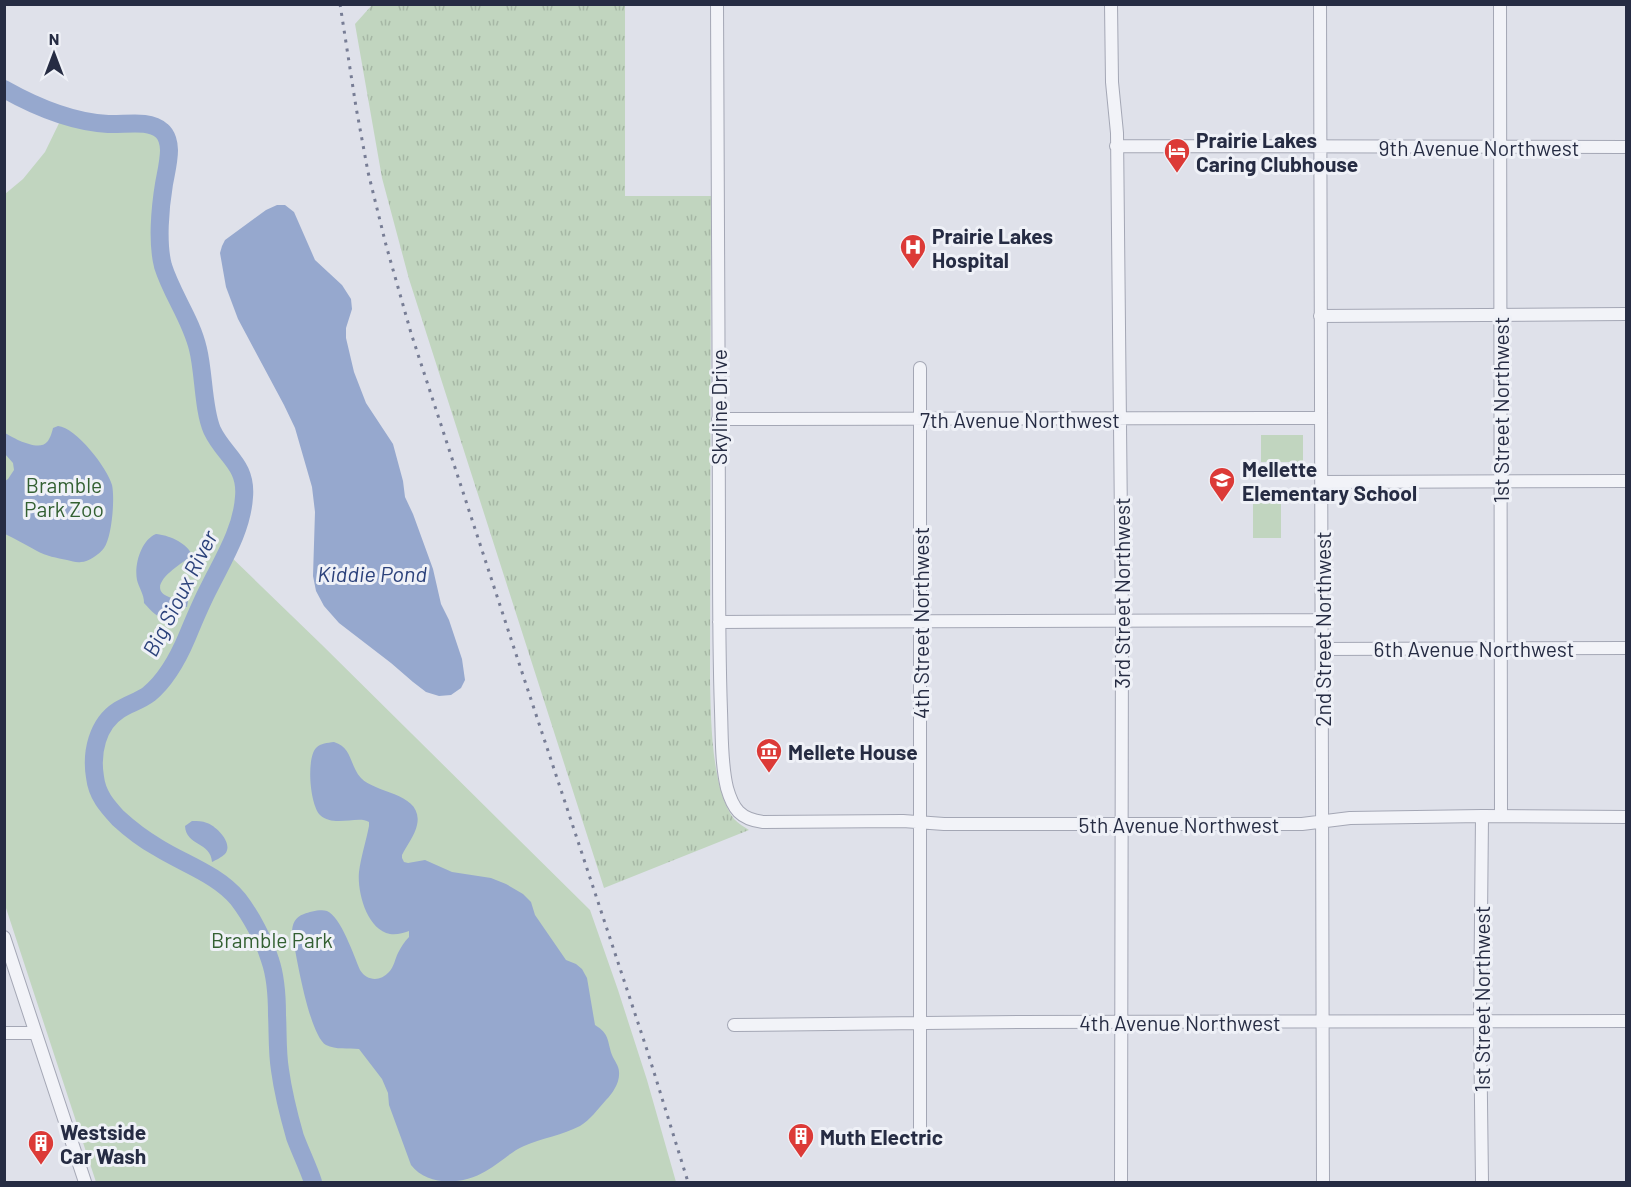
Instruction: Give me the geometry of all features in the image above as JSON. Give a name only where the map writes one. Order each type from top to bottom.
[{"type":"street","name":"Skyline Drive","points":[[717,4],[719,621],[723,755],[727,785],[735,808]]},
{"type":"street","name":"3rd Street Northwest","points":[[1111,4],[1112,82],[1117,133],[1122,620],[1121,1182]]},
{"type":"street","name":"2nd Street Northwest","points":[[1320,4],[1323,1182]]},
{"type":"street","name":"1st Street Northwest","points":[[1500,4],[1501,816]]},
{"type":"street","name":"9th Avenue Northwest","points":[[1116,146],[1626,147]]},
{"type":"street","points":[[1320,316],[1626,314]]},
{"type":"street","name":"4th Street Northwest","points":[[920,368],[920,1130]]},
{"type":"street","name":"7th Avenue Northwest","points":[[718,419],[1321,418]]},
{"type":"street","points":[[1322,482],[1626,481]]},
{"type":"street","points":[[719,621],[1322,620]]},
{"type":"street","name":"6th Avenue Northwest","points":[[1322,649],[1626,648]]},
{"type":"street","name":"5th Avenue Northwest","points":[[735,808],[746,818],[763,822],[944,824],[1302,824],[1350,818],[1626,817]]},
{"type":"street","name":"1st Street Northwest","points":[[1482,816],[1480,1022],[1482,1182]]},
{"type":"street","points":[[4,937],[85,1182]]},
{"type":"street","name":"4th Avenue Northwest","points":[[734,1025],[1626,1020]]},
{"type":"street","points":[[4,1033],[35,1033]]},
{"type":"green space","points":[[372,5],[625,5],[625,196],[711,196],[710,681],[712,733],[717,772],[726,806],[734,819],[749,830],[604,888],[409,279],[382,178],[355,24]]},
{"type":"green space","name":"Bramble Park","points":[[63,115],[102,124],[145,124],[159,129],[164,134],[169,156],[160,221],[160,247],[163,264],[195,337],[212,429],[237,465],[244,480],[242,512],[236,534],[227,553],[590,910],[647,1080],[676,1182],[96,1182],[5,905],[5,194],[23,179],[45,152]]},
{"type":"green space","points":[[1261,435],[1303,435],[1303,462],[1261,462]]},
{"type":"green space","points":[[1253,503],[1281,503],[1281,538],[1253,538]]},
{"type":"water","name":"Kiddie Pond","points":[[277,205],[285,205],[294,212],[315,260],[342,285],[351,299],[352,309],[346,328],[346,338],[354,372],[366,403],[393,444],[405,497],[433,569],[441,604],[462,659],[465,680],[461,688],[451,695],[439,696],[426,692],[413,682],[339,623],[324,606],[316,591],[313,576],[315,512],[312,487],[295,428],[238,319],[226,287],[220,253],[225,240],[266,210]]},
{"type":"water","points":[[58,426],[73,433],[82,441],[104,469],[112,485],[112,517],[107,543],[100,553],[84,562],[55,558],[5,534],[5,481],[14,470],[13,463],[5,454],[5,433],[38,446],[47,442],[53,428]]},
{"type":"water","points":[[156,534],[176,540],[191,553],[191,557],[166,576],[160,587],[162,593],[169,597],[188,601],[187,607],[180,606],[166,617],[158,616],[144,603],[136,574],[143,547]]},
{"type":"water","points":[[334,742],[345,748],[361,778],[377,788],[397,795],[413,806],[417,814],[417,825],[402,855],[404,862],[425,860],[452,872],[491,878],[523,894],[531,902],[535,915],[566,960],[582,969],[587,978],[595,1025],[606,1035],[618,1068],[618,1080],[613,1091],[584,1124],[524,1146],[477,1176],[446,1182],[418,1172],[411,1165],[382,1079],[359,1049],[326,1045],[314,1026],[309,1011],[292,933],[293,924],[298,917],[318,911],[327,911],[332,915],[346,938],[360,970],[366,976],[374,979],[382,977],[391,970],[400,949],[409,937],[409,931],[390,934],[382,931],[375,925],[365,909],[360,890],[359,872],[369,822],[364,820],[332,821],[320,815],[317,810],[310,771],[313,754],[320,745]]},
{"type":"water","points":[[192,821],[207,823],[219,831],[226,840],[225,854],[212,862],[208,851],[186,832],[185,826]]},
{"type":"waterway","name":"Big Sioux River","points":[[4,89],[29,102],[68,117],[95,123],[136,123],[157,127],[167,140],[169,148],[160,225],[163,266],[195,338],[212,430],[242,476],[243,509],[231,543],[171,667],[149,694],[119,710],[105,723],[95,749],[95,777],[100,795],[118,818],[152,844],[200,870],[230,890],[257,928],[275,980],[278,1056],[286,1104],[295,1137],[313,1182]]},
{"type":"railway","points":[[340,4],[368,172],[411,333],[648,1053],[688,1182]]},
{"type":"place","name":"Prairie Lakes Caring Clubhouse","points":[[1177,174]]},
{"type":"place","name":"Prairie Lakes Hospital","points":[[913,270]]},
{"type":"place","name":"Mellette Elementary School","points":[[1222,503]]},
{"type":"place","name":"Mellete House","points":[[769,774]]},
{"type":"place","name":"Muth Electric","points":[[801,1159]]},
{"type":"place","name":"Westside Car Wash","points":[[41,1166]]},
{"type":"park label","name":"Bramble Park Zoo","points":[[64,496]]}]
